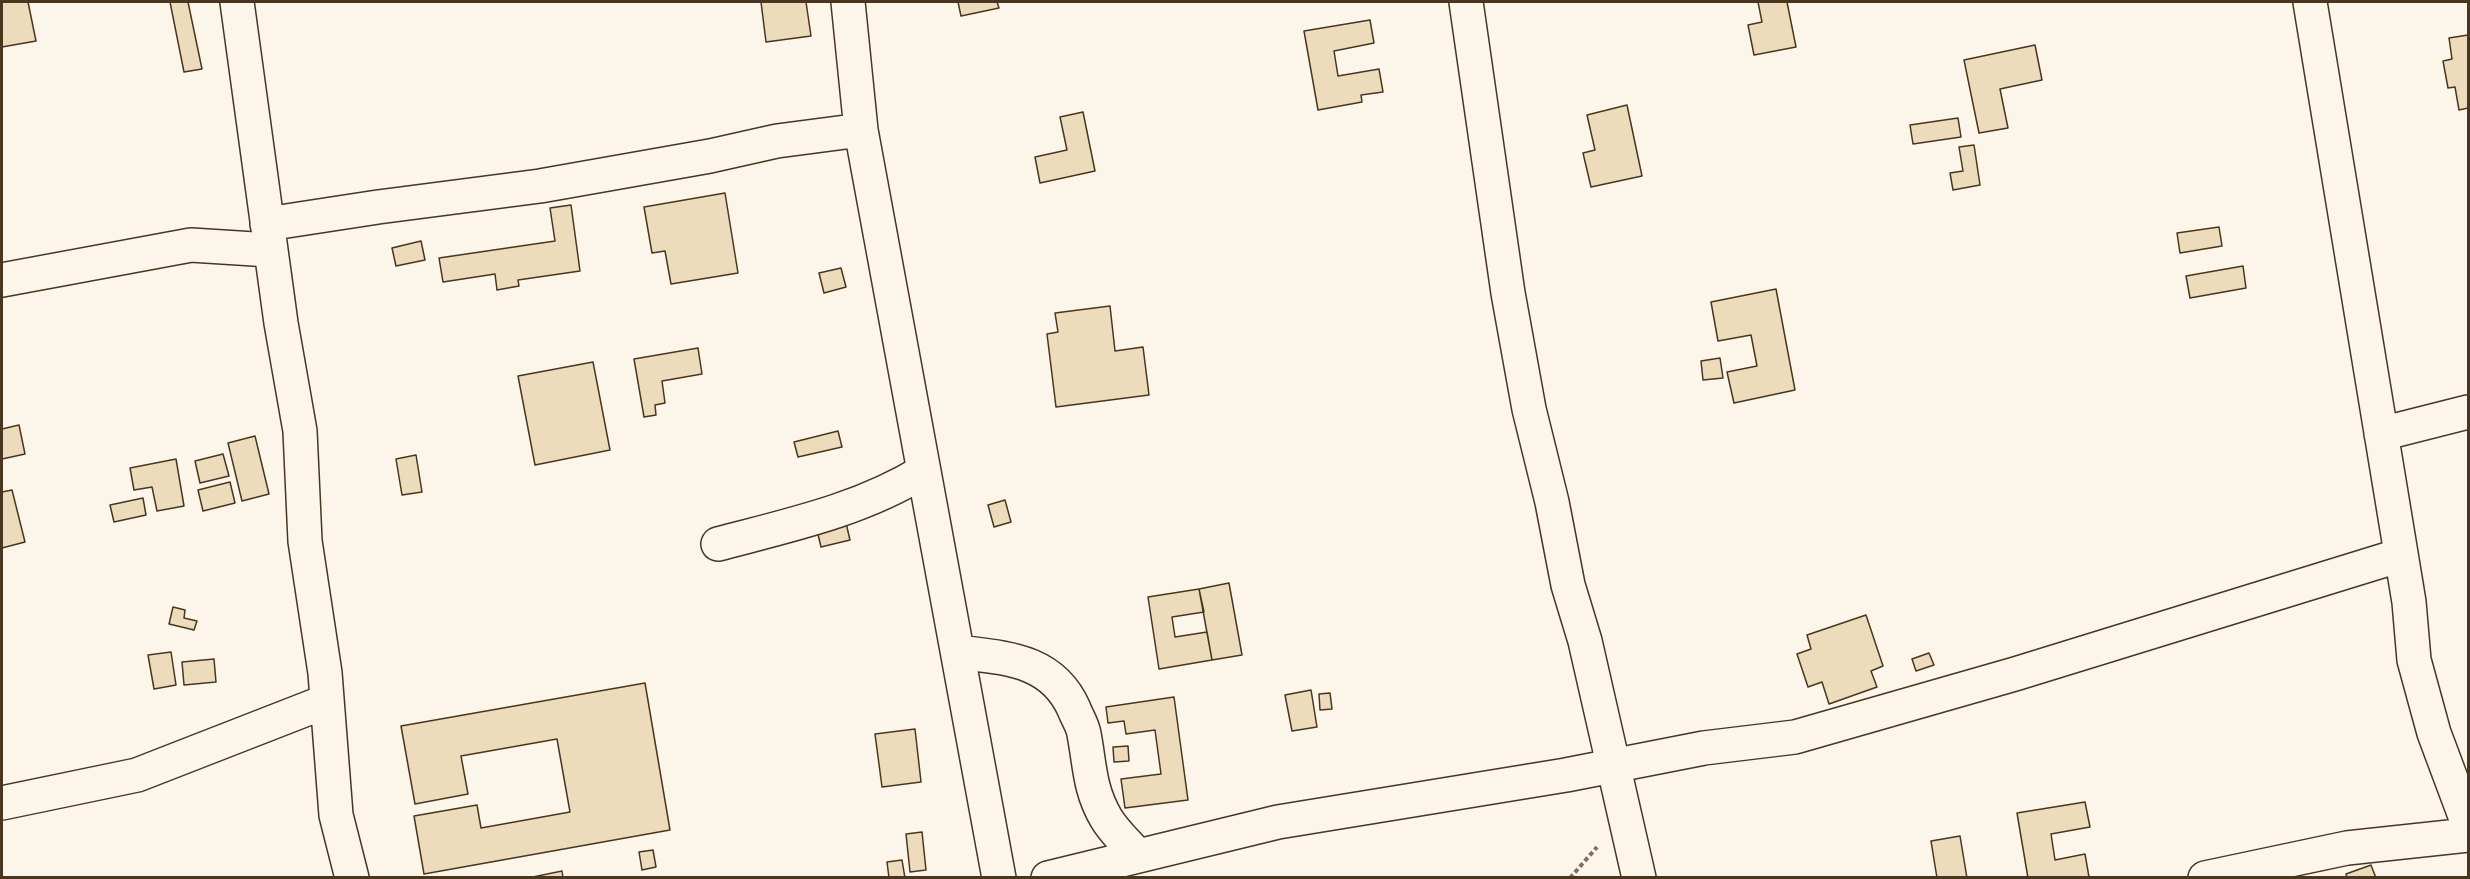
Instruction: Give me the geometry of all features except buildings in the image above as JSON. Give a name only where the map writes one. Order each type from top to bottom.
[{"type":"street","points":[[237,2],[269,237],[300,431],[305,541],[327,701],[336,815],[352,878]]},
{"type":"street","points":[[848,2],[861,130],[999,878]]},
{"type":"street","points":[[1466,2],[1508,292],[1529,409],[1552,502],[1568,585],[1585,642],[1638,878]]},
{"type":"street","points":[[2310,2],[2409,602],[2414,660],[2434,733],[2469,824]]},
{"type":"street","points":[[2,280],[191,245],[269,237],[378,207],[540,186],[710,156],[777,141],[861,130]]},
{"type":"street","points":[[2381,434],[2469,412]]},
{"type":"street","points":[[718,543],[862,504],[901,486],[924,471]]},
{"type":"street","points":[[1048,878],[1278,822],[1566,775],[1704,748],[1795,737],[2038,667],[2401,555]]},
{"type":"street","points":[[958,652],[1008,658],[1040,669],[1059,684],[1072,704],[1084,732],[1088,770],[1107,819],[1138,856]]},
{"type":"street","points":[[2,803],[137,775],[327,701]]},
{"type":"street","points":[[2205,878],[2348,848],[2469,836]]}]
